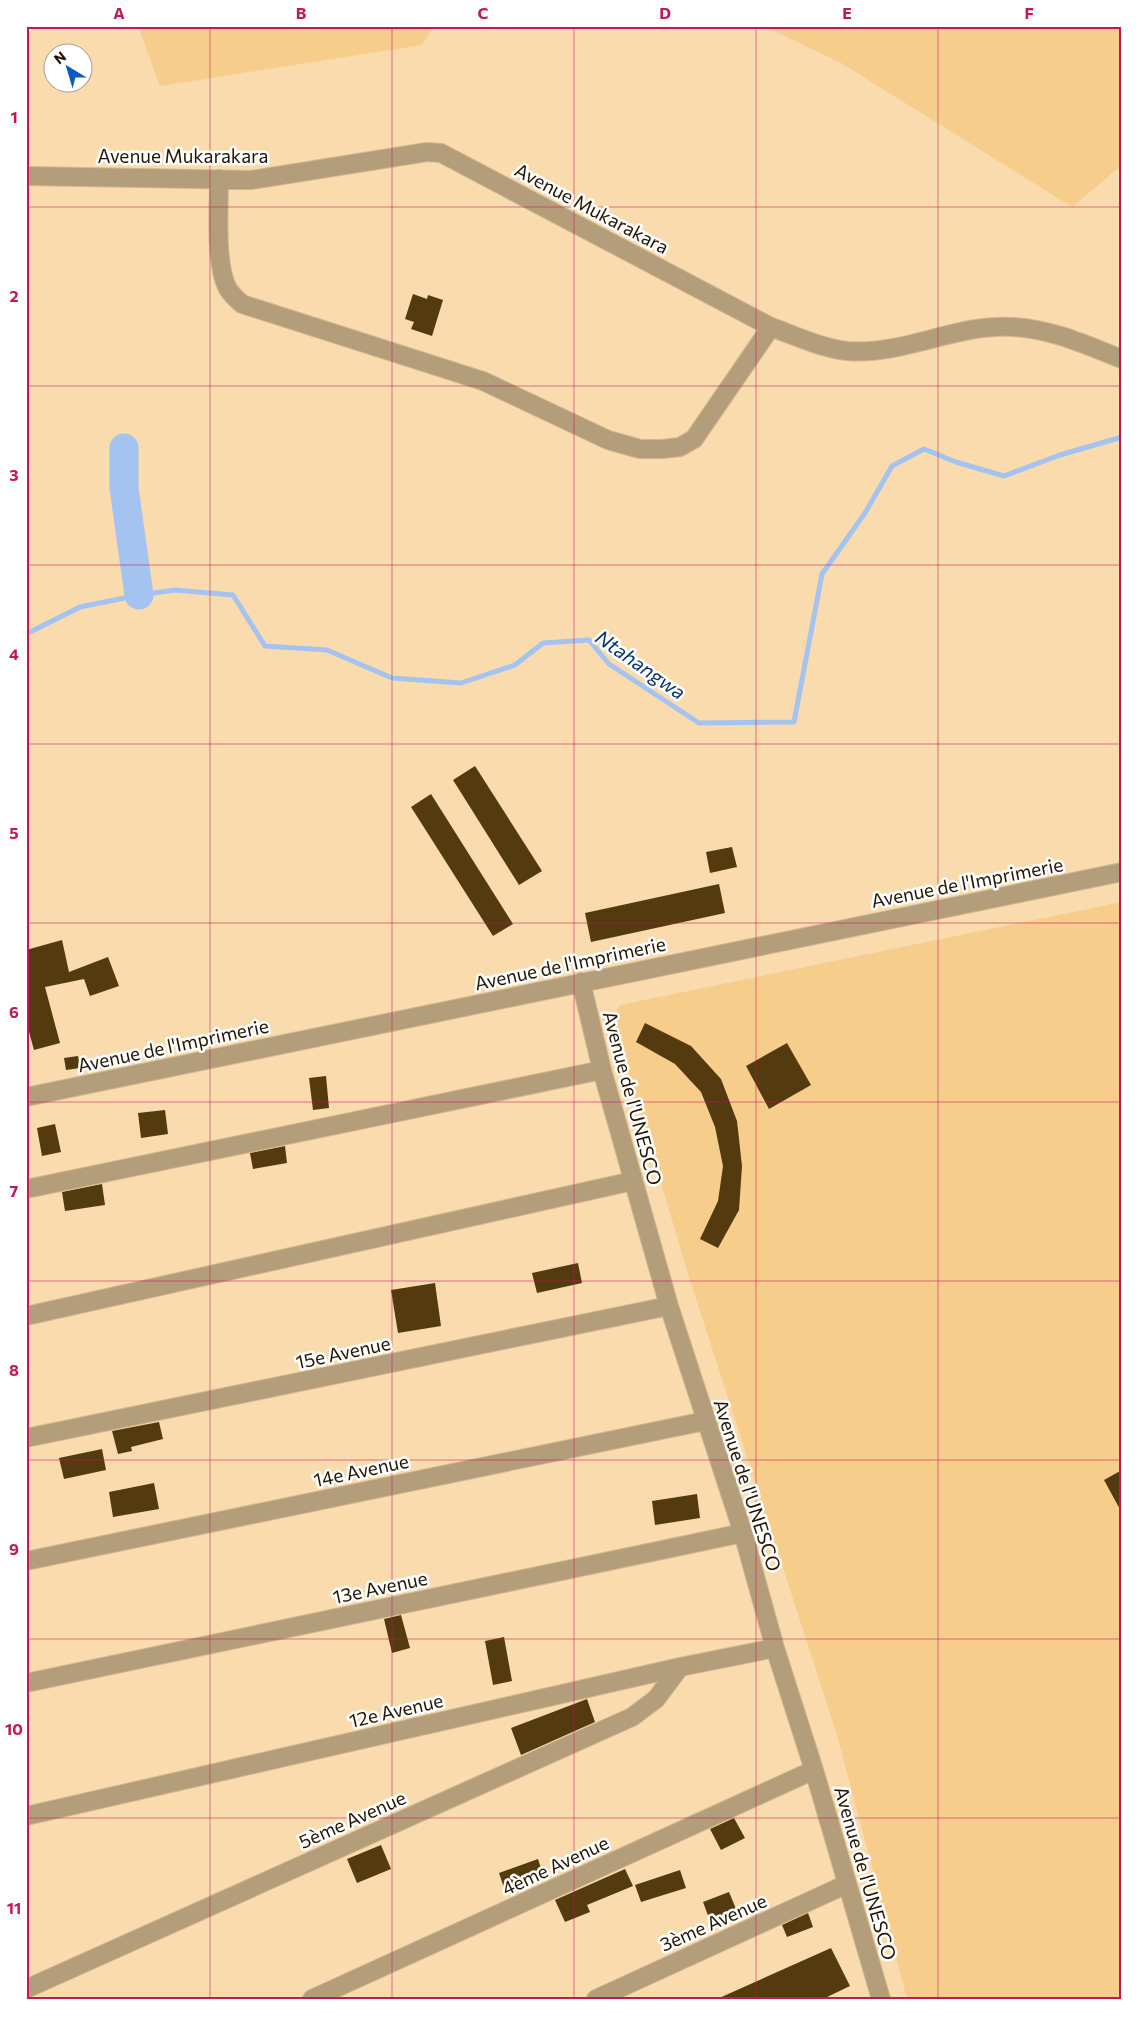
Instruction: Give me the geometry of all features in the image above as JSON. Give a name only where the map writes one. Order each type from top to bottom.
[{"type":"street","name":"Avenue Mukarakara","points":[[26,176],[270,178],[428,152],[441,153],[456,159],[771,327],[829,348],[850,351],[878,349],[984,328],[1012,326],[1051,331],[1122,359]]},
{"type":"street","points":[[219,179],[219,228],[222,273],[226,287],[242,304],[483,382],[608,440],[640,449],[680,447],[694,439],[771,327]]},
{"type":"street","name":"Avenue de l'Imprimerie","points":[[26,1097],[1122,872]]},
{"type":"street","name":"Avenue de l'UNESCO","points":[[581,982],[602,1070],[669,1306],[743,1533],[775,1648],[814,1770],[882,1999]]},
{"type":"street","points":[[26,1189],[602,1070]]},
{"type":"street","points":[[26,1316],[633,1182]]},
{"type":"street","name":"15e Avenue","points":[[26,1438],[669,1306]]},
{"type":"street","name":"14e Avenue","points":[[26,1561],[705,1421]]},
{"type":"street","name":"13e Avenue","points":[[26,1683],[743,1533]]},
{"type":"street","name":"12e Avenue","points":[[26,1816],[680,1667],[775,1648]]},
{"type":"street","name":"5ème Avenue","points":[[26,1989],[632,1716],[656,1700],[680,1667]]},
{"type":"street","name":"4ème Avenue","points":[[312,1999],[814,1770]]},
{"type":"street","name":"3ème Avenue","points":[[596,1999],[847,1884]]},
{"type":"shaded area","points":[[138,26],[434,26],[422,45],[160,86]]},
{"type":"shaded area","points":[[764,26],[1122,26],[1122,165],[1072,207],[841,63]]},
{"type":"shaded area","points":[[1122,902],[1122,1999],[907,1999],[837,1735],[689,1277],[612,1018],[620,1005]]},
{"type":"building","points":[[413,294],[427,299],[428,295],[443,300],[432,336],[411,329],[414,322],[405,319]]},
{"type":"building","points":[[475,766],[542,871],[519,885],[453,780]]},
{"type":"building","points":[[431,794],[513,924],[493,936],[411,807]]},
{"type":"building","points":[[732,847],[737,867],[710,873],[706,852]]},
{"type":"building","points":[[719,884],[725,913],[591,942],[585,913]]},
{"type":"building","points":[[62,940],[69,972],[108,957],[119,986],[90,996],[84,979],[45,987],[60,1043],[34,1050],[26,1021],[26,950]]},
{"type":"building","points":[[645,1023],[691,1046],[721,1079],[737,1121],[742,1166],[739,1210],[718,1248],[700,1239],[718,1201],[723,1166],[715,1127],[701,1092],[675,1064],[636,1042]]},
{"type":"building","points":[[787,1043],[811,1085],[769,1109],[746,1066]]},
{"type":"building","points":[[78,1056],[80,1068],[66,1070],[64,1058]]},
{"type":"building","points":[[326,1076],[329,1108],[313,1110],[309,1078]]},
{"type":"building","points":[[165,1110],[168,1134],[141,1138],[138,1113]]},
{"type":"building","points":[[55,1124],[61,1152],[42,1156],[37,1128]]},
{"type":"building","points":[[285,1146],[287,1163],[253,1169],[250,1153]]},
{"type":"building","points":[[102,1184],[105,1205],[65,1211],[62,1192]]},
{"type":"building","points":[[578,1263],[582,1283],[537,1293],[532,1273]]},
{"type":"building","points":[[435,1283],[441,1326],[398,1333],[391,1290]]},
{"type":"building","points":[[159,1422],[163,1439],[131,1447],[132,1451],[118,1454],[112,1431]]},
{"type":"building","points":[[102,1449],[106,1470],[64,1479],[59,1458]]},
{"type":"building","points":[[1122,1470],[1122,1513],[1104,1480]]},
{"type":"building","points":[[154,1483],[159,1509],[113,1517],[109,1492]]},
{"type":"building","points":[[697,1494],[700,1518],[655,1525],[652,1501]]},
{"type":"building","points":[[401,1615],[410,1648],[392,1653],[384,1619]]},
{"type":"building","points":[[504,1637],[512,1681],[493,1685],[485,1641]]},
{"type":"building","points":[[587,1699],[595,1722],[521,1755],[511,1728]]},
{"type":"building","points":[[734,1818],[745,1838],[721,1850],[710,1829]]},
{"type":"building","points":[[381,1845],[391,1869],[357,1883],[347,1859]]},
{"type":"building","points":[[538,1859],[543,1874],[504,1888],[499,1873]]},
{"type":"building","points":[[625,1869],[633,1886],[587,1905],[590,1912],[565,1922],[555,1900]]},
{"type":"building","points":[[680,1870],[686,1888],[641,1902],[635,1885]]},
{"type":"building","points":[[729,1892],[739,1916],[712,1926],[703,1902]]},
{"type":"building","points":[[808,1913],[813,1927],[787,1937],[782,1925]]},
{"type":"building","points":[[831,1948],[850,1986],[823,1999],[717,1999]]},
{"type":"waterway","name":"Ntahangwa","points":[[26,634],[80,607],[139,595],[175,590],[233,595],[265,646],[327,650],[392,678],[461,683],[515,665],[543,643],[589,640],[609,664],[699,723],[794,722],[822,574],[865,513],[892,466],[924,449],[956,462],[1004,476],[1060,455],[1122,437]]},
{"type":"waterway","points":[[124,448],[124,488],[139,595]]}]
